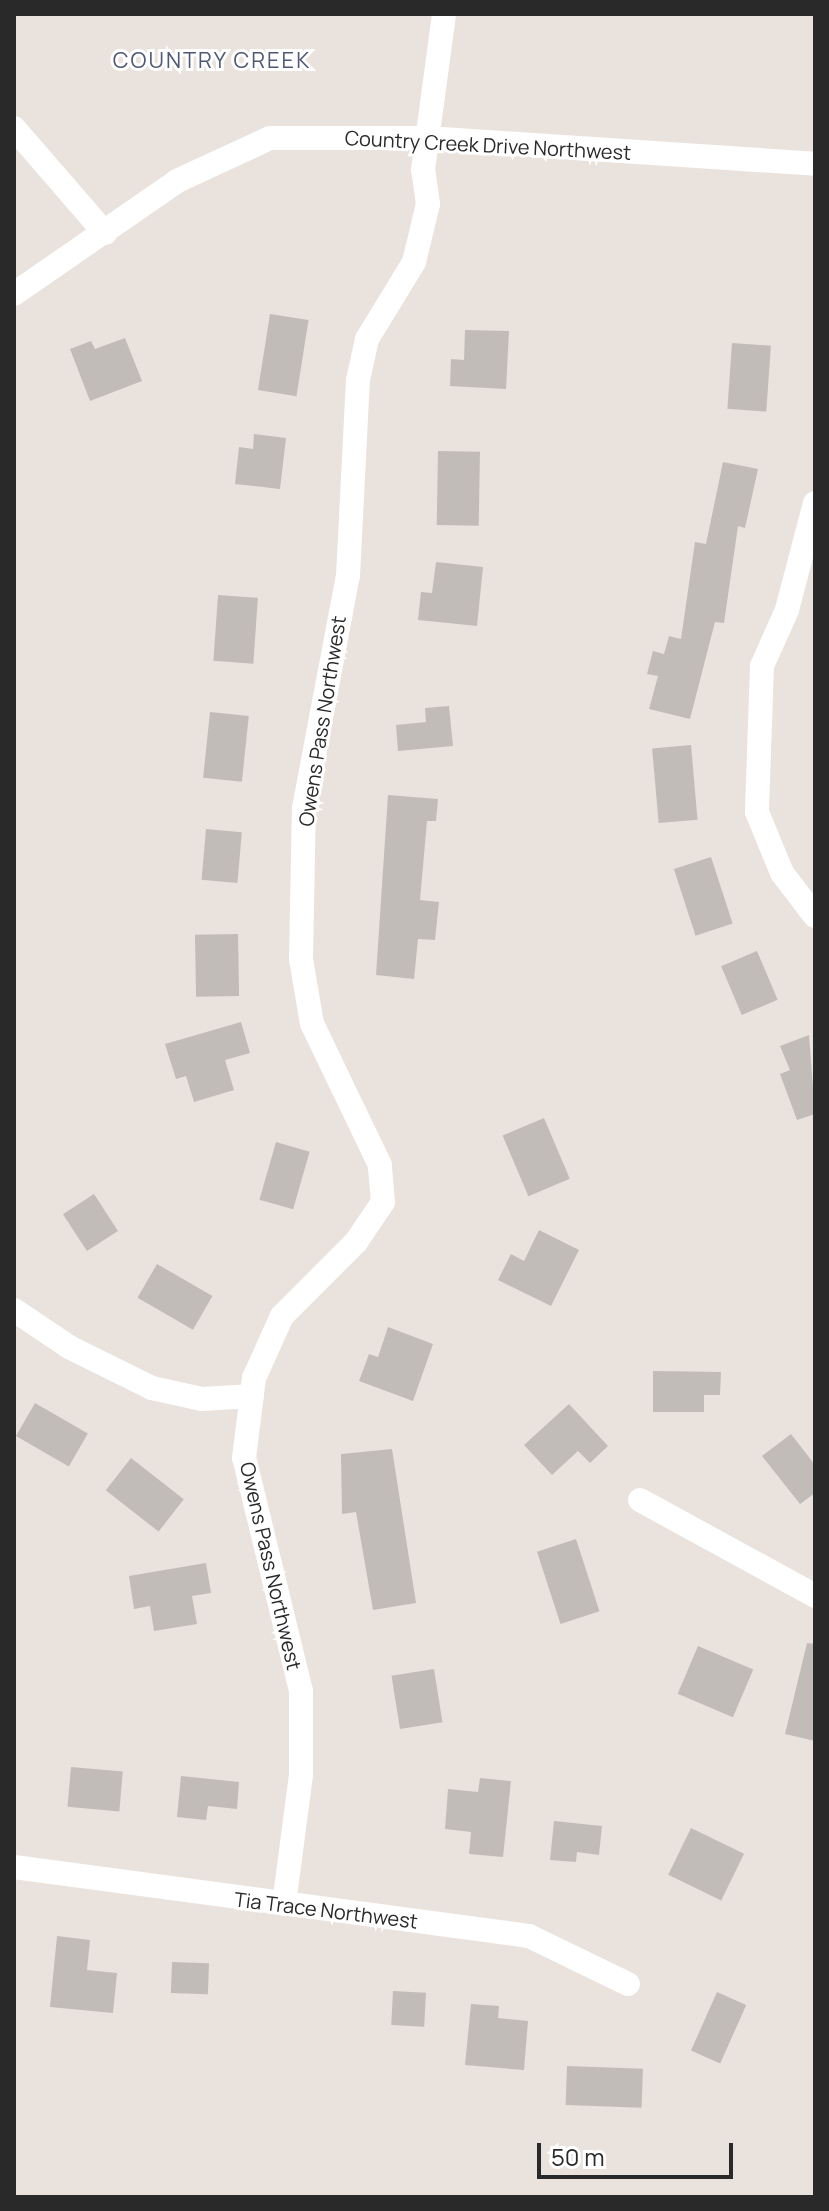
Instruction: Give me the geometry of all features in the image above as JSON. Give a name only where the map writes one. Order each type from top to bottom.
[{"type":"street","name":"Owens Pass Northwest","points":[[284,1904],[301,1775],[301,1691],[244,1458],[252,1396],[282,1316],[356,1242],[383,1202],[380,1165],[312,1024],[301,959],[304,808],[348,576],[358,380],[367,339],[414,262],[428,204],[427,138],[444,14]]},
{"type":"street","points":[[14,128],[105,233]]},
{"type":"street","name":"Country Creek Drive Northwest","points":[[14,294],[177,181],[270,138],[427,138],[815,164]]},
{"type":"street","points":[[815,503],[787,610],[762,666],[757,812],[782,873],[815,916]]},
{"type":"street","points":[[14,1310],[69,1347],[152,1388],[202,1399],[252,1396]]},
{"type":"street","points":[[640,1500],[815,1596]]},
{"type":"street","name":"Tia Trace Northwest","points":[[14,1867],[529,1936],[628,1984]]},
{"type":"building","points":[[270,314],[309,320],[296,396],[258,390]]},
{"type":"building","points":[[465,330],[509,331],[506,389],[450,386],[451,359],[464,360]]},
{"type":"building","points":[[125,338],[142,381],[90,401],[70,349],[91,341],[95,349]]},
{"type":"building","points":[[732,343],[771,346],[766,412],[727,409]]},
{"type":"building","points":[[254,434],[286,438],[280,489],[235,484],[239,447],[253,449]]},
{"type":"building","points":[[438,451],[480,452],[479,526],[437,525]]},
{"type":"building","points":[[723,462],[758,469],[745,528],[738,526],[724,623],[715,622],[690,719],[649,709],[658,676],[647,674],[653,651],[664,654],[669,636],[681,639],[695,542],[706,544]]},
{"type":"building","points":[[436,562],[483,567],[477,626],[418,620],[421,592],[432,593]]},
{"type":"building","points":[[218,595],[258,598],[253,664],[213,661]]},
{"type":"building","points":[[449,706],[453,746],[398,751],[396,725],[426,722],[425,708]]},
{"type":"building","points":[[210,712],[249,716],[242,782],[203,778]]},
{"type":"building","points":[[691,745],[698,820],[659,823],[652,748]]},
{"type":"building","points":[[388,795],[438,799],[436,821],[427,821],[420,900],[439,902],[435,940],[418,939],[414,979],[376,975]]},
{"type":"building","points":[[206,829],[242,832],[237,883],[202,880]]},
{"type":"building","points":[[711,857],[733,924],[696,936],[674,869]]},
{"type":"building","points":[[238,934],[239,996],[196,997],[195,935]]},
{"type":"building","points":[[757,951],[778,1000],[742,1015],[721,966]]},
{"type":"building","points":[[241,1022],[250,1053],[225,1060],[234,1090],[194,1102],[186,1076],[176,1079],[165,1044]]},
{"type":"building","points":[[809,1035],[815,1114],[797,1120],[780,1074],[790,1070],[780,1046]]},
{"type":"building","points":[[544,1118],[570,1179],[528,1196],[503,1136]]},
{"type":"building","points":[[276,1142],[310,1152],[293,1209],[259,1200]]},
{"type":"building","points":[[94,1194],[118,1231],[87,1251],[63,1214]]},
{"type":"building","points":[[539,1230],[579,1250],[551,1306],[498,1280],[511,1254],[524,1261]]},
{"type":"building","points":[[157,1264],[212,1296],[193,1330],[138,1298]]},
{"type":"building","points":[[388,1327],[433,1344],[413,1401],[359,1381],[369,1354],[378,1357]]},
{"type":"building","points":[[653,1371],[721,1372],[720,1395],[704,1395],[704,1412],[653,1412]]},
{"type":"building","points":[[35,1403],[88,1434],[69,1466],[16,1436]]},
{"type":"building","points":[[569,1404],[608,1446],[590,1463],[578,1451],[552,1475],[524,1445]]},
{"type":"building","points":[[791,1434],[815,1465],[815,1493],[800,1504],[762,1456]]},
{"type":"building","points":[[392,1449],[416,1603],[373,1610],[356,1512],[342,1514],[341,1454]]},
{"type":"building","points":[[131,1458],[184,1499],[159,1532],[106,1490]]},
{"type":"building","points":[[576,1539],[599,1611],[560,1624],[537,1552]]},
{"type":"building","points":[[206,1563],[211,1593],[192,1596],[197,1624],[154,1631],[150,1606],[134,1609],[129,1576]]},
{"type":"building","points":[[807,1643],[815,1644],[815,1741],[785,1734]]},
{"type":"building","points":[[698,1646],[753,1669],[733,1717],[678,1694]]},
{"type":"building","points":[[434,1669],[442,1722],[400,1729],[392,1676]]},
{"type":"building","points":[[71,1767],[123,1772],[119,1811],[68,1807]]},
{"type":"building","points":[[181,1776],[239,1782],[237,1809],[208,1806],[206,1820],[177,1817]]},
{"type":"building","points":[[480,1778],[511,1781],[503,1857],[469,1854],[471,1832],[445,1829],[448,1789],[478,1792]]},
{"type":"building","points":[[554,1821],[602,1826],[599,1855],[577,1852],[576,1862],[550,1860]]},
{"type":"building","points":[[691,1828],[744,1854],[721,1901],[668,1875]]},
{"type":"building","points":[[57,1936],[90,1940],[87,1970],[117,1973],[113,2013],[50,2007]]},
{"type":"building","points":[[172,1962],[209,1963],[208,1994],[171,1993]]},
{"type":"building","points":[[393,1991],[426,1993],[424,2027],[391,2025]]},
{"type":"building","points":[[717,1992],[746,2005],[720,2063],[691,2050]]},
{"type":"building","points":[[471,2004],[499,2006],[498,2018],[528,2021],[524,2070],[465,2065]]},
{"type":"building","points":[[567,2066],[643,2069],[642,2108],[566,2105]]},
{"type":"district","name":"COUNTRY CREEK","points":[[212,61]]}]
